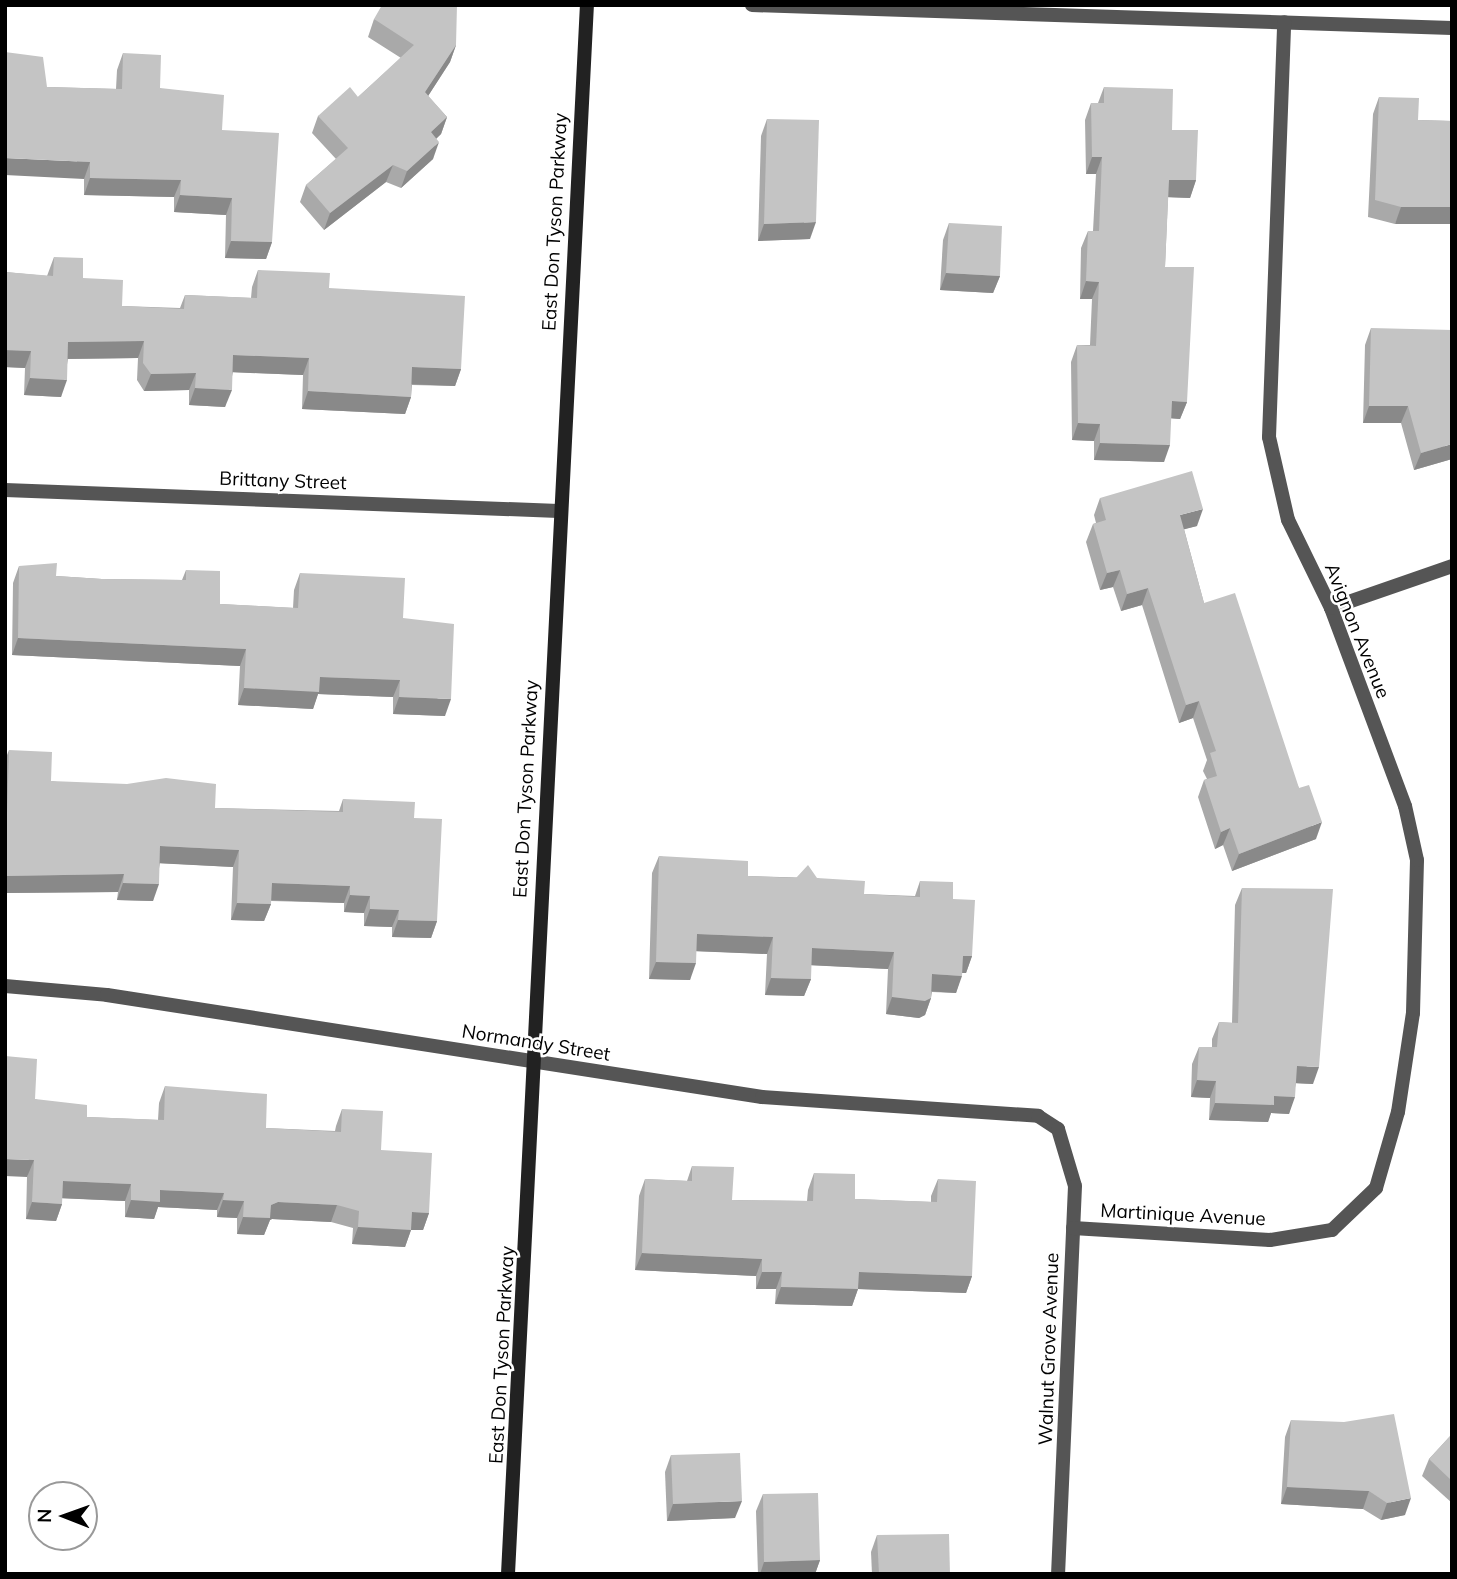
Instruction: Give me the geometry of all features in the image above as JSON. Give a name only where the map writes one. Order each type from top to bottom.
[{"type":"main road","name":"East Don Tyson Parkway","points":[[508,1574],[523,1389],[533,1062],[559,511],[587,5]]},
{"type":"street","points":[[752,5],[1452,28]]},
{"type":"street","name":"Avignon Avenue","points":[[1284,22],[1269,437],[1288,520],[1331,608],[1405,806],[1419,906],[1398,1112],[1376,1188],[1332,1230]]},
{"type":"street","name":"Brittany Street","points":[[5,490],[559,511]]},
{"type":"street","points":[[1331,608],[1452,566]]},
{"type":"street","name":"Normandy Street","points":[[5,986],[107,995],[762,1097],[1011,1111],[1038,1116],[1058,1129]]},
{"type":"street","name":"Walnut Grove Avenue","points":[[1058,1129],[1075,1186],[1058,1574]]},
{"type":"street","name":"Martinique Avenue","points":[[1073,1228],[1270,1240],[1332,1230]]},
{"type":"building","points":[[382,5],[457,5],[456,45],[425,92],[447,117],[431,132],[439,142],[407,171],[393,165],[330,213],[306,185],[348,148],[318,116],[350,87],[358,97],[414,45],[374,19]]},
{"type":"building","points":[[5,52],[43,57],[47,87],[122,89],[123,53],[161,55],[160,88],[224,95],[222,130],[279,133],[272,242],[231,241],[232,198],[180,195],[181,180],[90,178],[90,162],[5,158]]},
{"type":"building","points":[[1104,87],[1173,89],[1172,130],[1198,130],[1196,180],[1169,180],[1165,267],[1194,267],[1187,402],[1172,401],[1170,445],[1100,443],[1100,424],[1078,423],[1077,345],[1096,346],[1099,282],[1086,281],[1088,231],[1099,231],[1102,157],[1092,157],[1091,103],[1104,103]]},
{"type":"building","points":[[1379,97],[1419,98],[1418,120],[1452,121],[1452,207],[1401,207],[1375,200]]},
{"type":"building","points":[[767,119],[819,120],[816,222],[764,224]]},
{"type":"building","points":[[949,223],[1002,226],[1000,276],[946,273]]},
{"type":"building","points":[[54,257],[83,258],[83,278],[123,280],[122,306],[184,309],[185,295],[257,298],[258,270],[330,273],[329,288],[465,296],[461,369],[412,367],[411,397],[308,391],[309,358],[233,355],[232,390],[195,388],[196,373],[151,374],[143,363],[144,341],[68,342],[67,380],[30,378],[31,351],[5,350],[5,272],[53,276]]},
{"type":"building","points":[[1371,328],[1452,330],[1452,444],[1421,453],[1408,406],[1369,406]]},
{"type":"building","points":[[1192,471],[1203,509],[1180,515],[1204,603],[1235,593],[1299,788],[1309,785],[1322,822],[1239,854],[1230,828],[1221,832],[1204,780],[1217,776],[1210,753],[1216,751],[1199,701],[1186,705],[1148,588],[1127,594],[1120,570],[1107,573],[1093,524],[1106,520],[1100,498]]},
{"type":"building","points":[[57,563],[56,576],[102,579],[186,580],[186,570],[220,571],[220,604],[298,608],[300,573],[405,578],[403,618],[454,624],[451,699],[399,697],[400,680],[320,677],[319,692],[244,688],[246,649],[18,638],[19,566]]},
{"type":"building","points":[[9,750],[52,752],[51,781],[127,784],[166,778],[216,784],[215,808],[343,812],[343,799],[415,802],[414,818],[442,819],[437,921],[398,920],[399,910],[370,909],[370,896],[350,895],[350,886],[272,883],[271,904],[237,903],[239,850],[160,846],[159,884],[123,883],[124,874],[5,876]]},
{"type":"building","points":[[659,856],[748,861],[748,876],[796,878],[808,865],[817,878],[865,881],[864,894],[920,897],[920,881],[953,882],[953,899],[975,900],[972,956],[963,956],[962,976],[932,974],[931,998],[925,1001],[892,997],[894,952],[812,948],[811,979],[771,978],[773,937],[697,934],[696,963],[656,962]]},
{"type":"building","points":[[1242,888],[1333,889],[1319,1067],[1297,1066],[1295,1097],[1274,1096],[1274,1105],[1215,1103],[1216,1081],[1197,1080],[1199,1047],[1217,1047],[1219,1022],[1238,1023]]},
{"type":"building","points":[[5,1056],[37,1059],[35,1099],[87,1105],[87,1117],[164,1120],[165,1086],[267,1094],[266,1128],[341,1132],[342,1109],[383,1111],[381,1150],[432,1153],[429,1213],[412,1212],[411,1230],[358,1227],[359,1211],[337,1205],[278,1202],[271,1205],[270,1218],[243,1217],[244,1201],[223,1200],[224,1193],[160,1190],[160,1202],[131,1200],[131,1184],[63,1181],[62,1204],[32,1202],[34,1160],[5,1159]]},
{"type":"building","points":[[692,1166],[734,1167],[732,1200],[813,1201],[814,1173],[855,1174],[855,1199],[937,1202],[938,1179],[976,1181],[972,1276],[859,1272],[858,1289],[781,1287],[782,1272],[762,1272],[762,1259],[642,1253],[645,1179],[692,1181]]},
{"type":"building","points":[[1394,1414],[1411,1498],[1387,1503],[1369,1491],[1287,1487],[1291,1420],[1344,1422]]},
{"type":"building","points":[[1452,1434],[1452,1481],[1429,1459]]},
{"type":"building","points":[[740,1453],[742,1501],[673,1504],[671,1455]]},
{"type":"building","points":[[818,1493],[820,1560],[764,1562],[763,1494]]},
{"type":"building","points":[[949,1534],[950,1574],[879,1574],[877,1535]]}]
